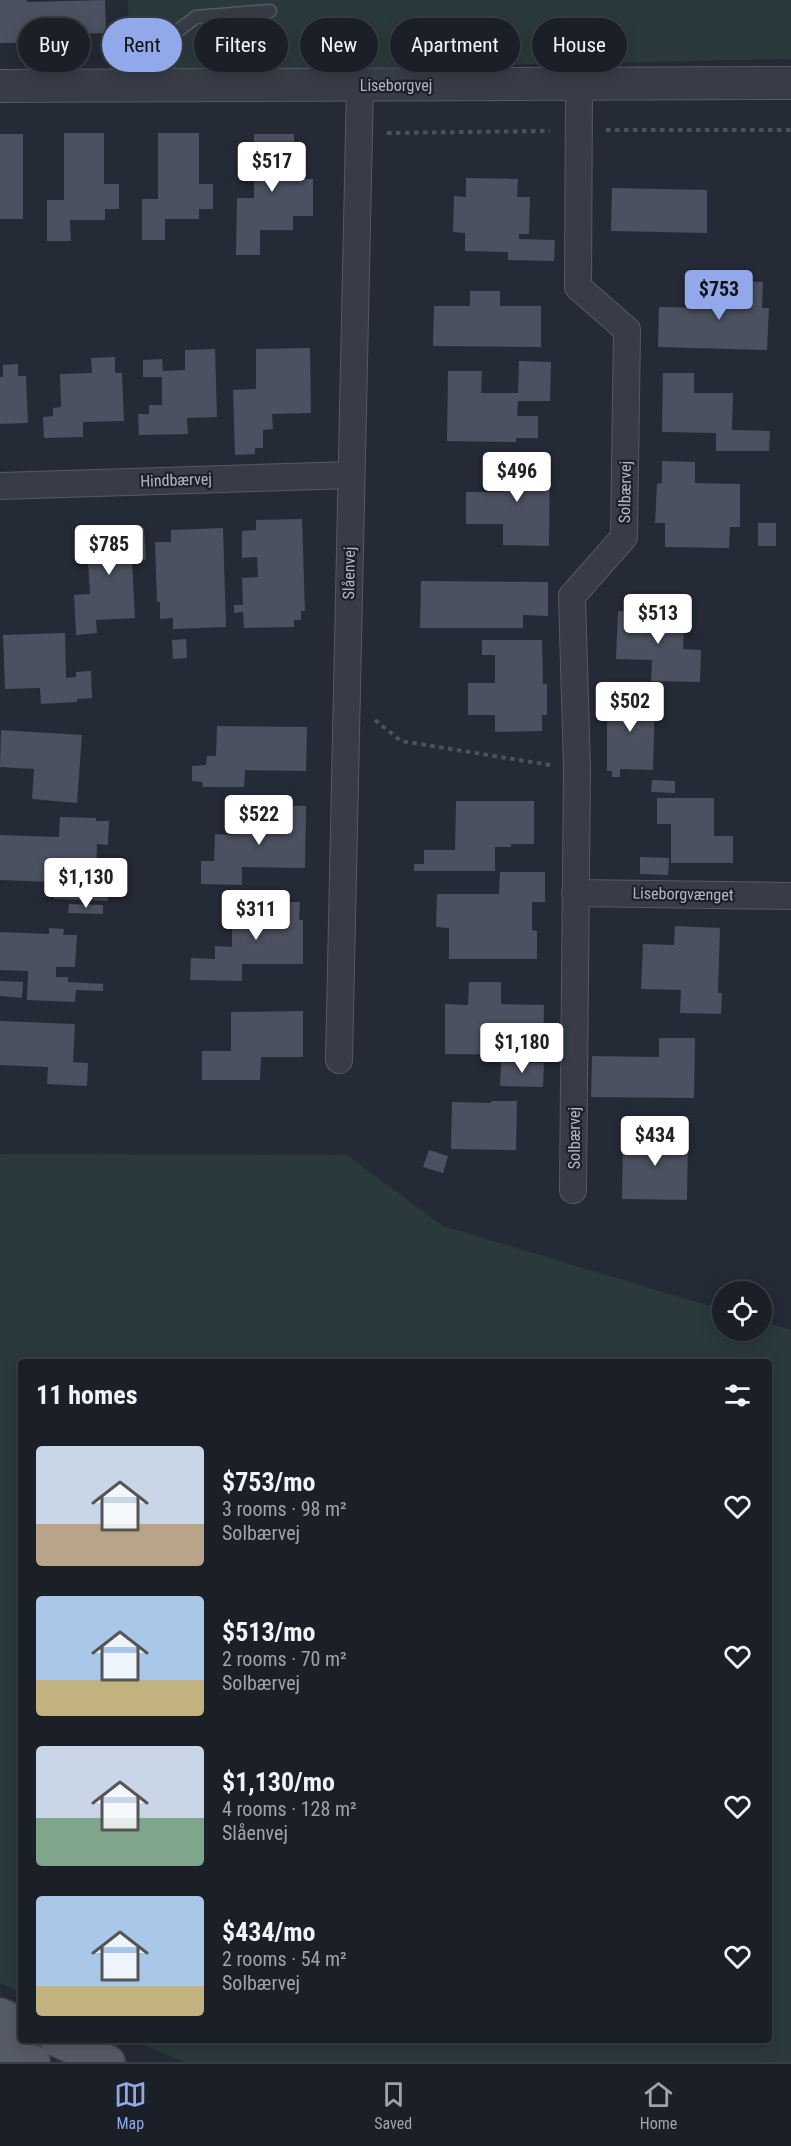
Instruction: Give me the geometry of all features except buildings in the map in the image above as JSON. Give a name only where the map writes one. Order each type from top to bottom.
[{"type":"main road","points":[[0,2015],[18,2023]]},
{"type":"main road","points":[[64,2043],[108,2062]]},
{"type":"main road","points":[[0,2047],[33,2062]]},
{"type":"street","name":"Liseborgvej","points":[[0,86],[791,83]]},
{"type":"street","name":"Slåenvej","points":[[339,1060],[360,85]]},
{"type":"street","name":"Solbærvej","points":[[573,1190],[578,769],[572,596],[624,537],[627,330],[578,287],[579,85]]},
{"type":"street","name":"Hindbærvej","points":[[0,486],[351,475]]},
{"type":"street","name":"Liseborgvænget","points":[[575,893],[791,896]]},
{"type":"lane","points":[[167,86],[168,38],[196,17],[270,12]]},
{"type":"path","points":[[346,697],[401,741],[578,769]]},
{"type":"shaded area","points":[[128,0],[791,0],[791,59],[627,62],[627,18],[532,18],[532,64],[520,64],[520,18],[390,18],[390,67],[378,67],[378,18],[300,18],[300,69],[288,69],[288,18],[194,18],[194,71],[182,71],[182,18],[128,18]]},
{"type":"shaded area","points":[[0,1154],[347,1155],[443,1226],[712,1307],[712,1341],[772,1341],[772,1324],[791,1330],[791,2062],[184,2062],[138,2043],[772,2043],[772,1359],[18,1359],[18,1992],[0,1983]]}]
